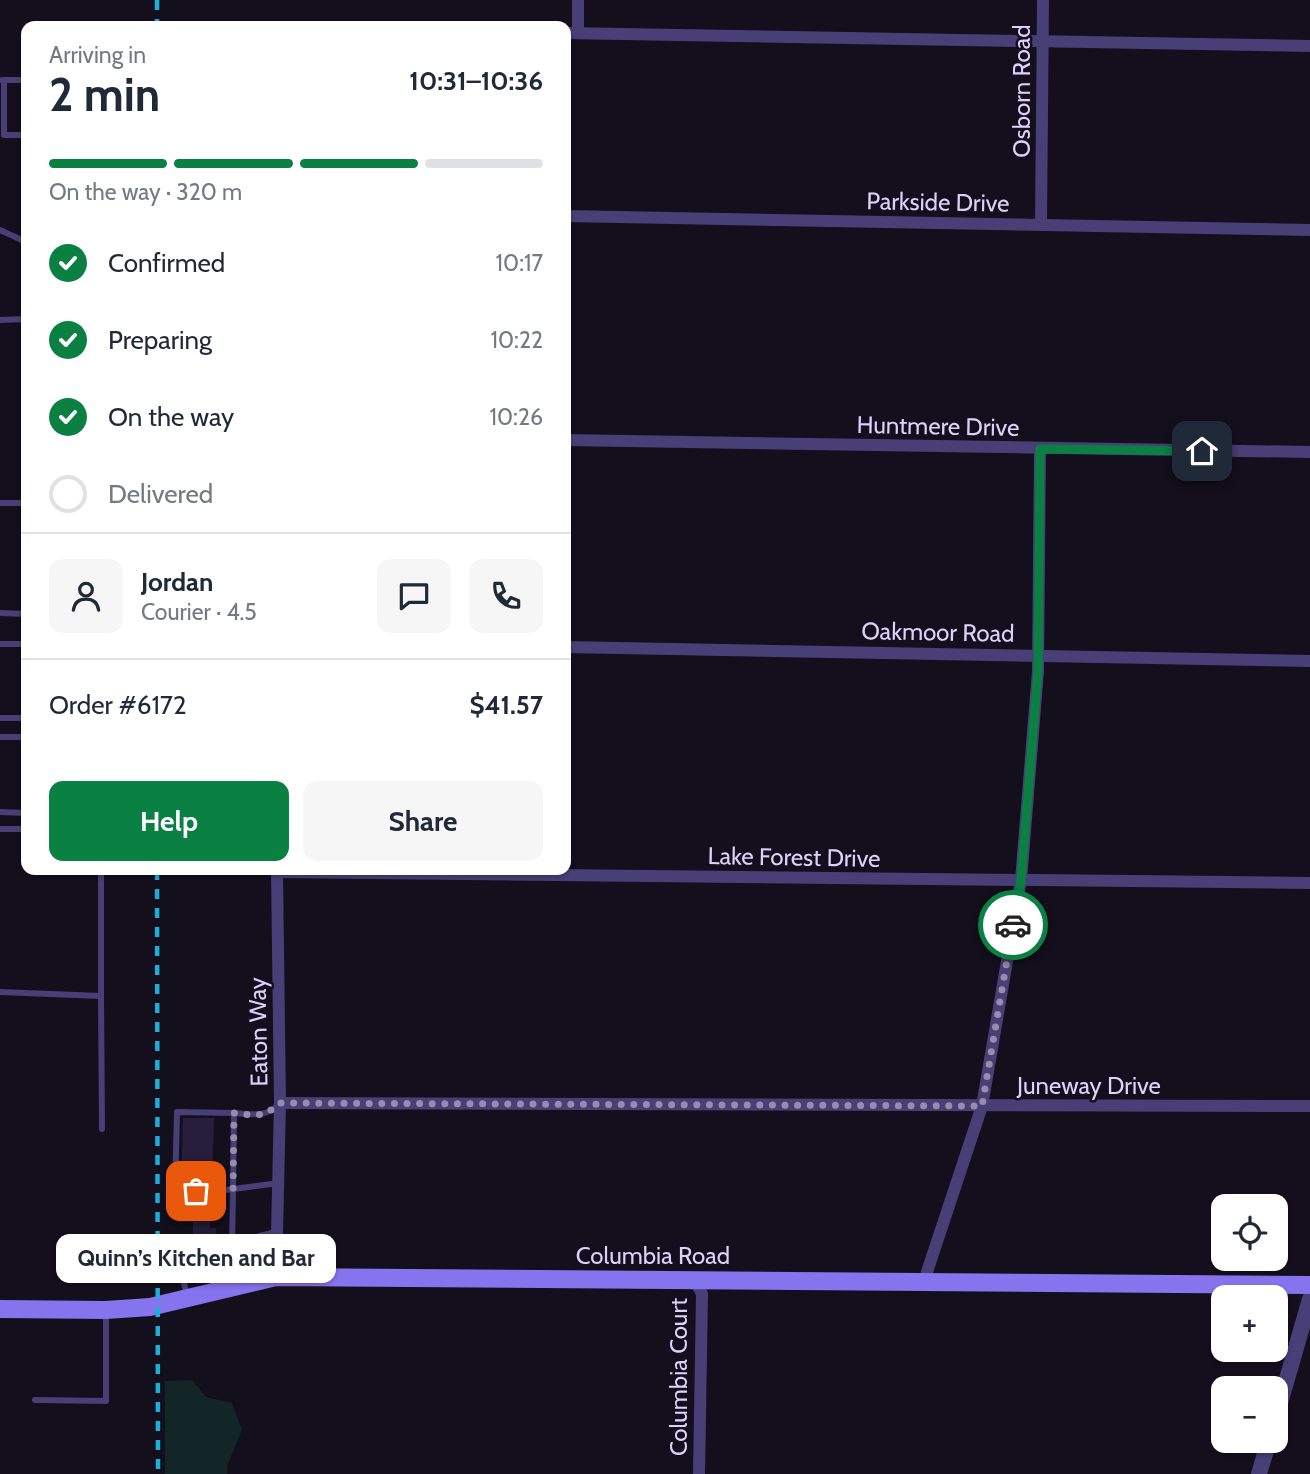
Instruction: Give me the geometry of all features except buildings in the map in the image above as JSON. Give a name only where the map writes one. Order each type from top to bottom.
[{"type":"main road","name":"Columbia Road","points":[[0,1309],[106,1310],[150,1307],[276,1277],[1310,1285]]},
{"type":"street","points":[[578,0],[572,33],[1310,46]]},
{"type":"street","name":"Osborn Road","points":[[1041,225],[1043,0]]},
{"type":"street","name":"Parkside Drive","points":[[571,216],[1310,230]]},
{"type":"street","name":"Huntmere Drive","points":[[571,440],[1310,452]]},
{"type":"street","points":[[924,1281],[982,1106],[1021,880],[1038,656],[1040,449]]},
{"type":"street","name":"Oakmoor Road","points":[[571,648],[1310,661]]},
{"type":"street","name":"Eaton Way","points":[[276,1277],[279,1183],[277,875]]},
{"type":"street","name":"Lake Forest Drive","points":[[571,875],[1310,883]]},
{"type":"street","name":"Juneway Drive","points":[[279,1103],[1310,1106]]},
{"type":"street","name":"Columbia Court","points":[[695,1280],[702,1294],[699,1474]]},
{"type":"street","points":[[1288,1376],[1310,1299]]},
{"type":"street","points":[[1259,1474],[1265,1453]]},
{"type":"lane","points":[[21,80],[2,80],[4,135],[21,135]]},
{"type":"lane","points":[[0,230],[21,240]]},
{"type":"lane","points":[[0,320],[21,319]]},
{"type":"lane","points":[[0,503],[21,503]]},
{"type":"lane","points":[[0,613],[21,614]]},
{"type":"lane","points":[[0,644],[21,644]]},
{"type":"lane","points":[[0,718],[21,718]]},
{"type":"lane","points":[[0,737],[21,737]]},
{"type":"lane","points":[[0,812],[21,813]]},
{"type":"lane","points":[[0,829],[21,830]]},
{"type":"lane","points":[[102,875],[102,1129]]},
{"type":"lane","points":[[0,992],[101,996]]},
{"type":"lane","points":[[279,1103],[271,1112],[263,1115],[177,1112],[175,1191],[217,1191],[279,1183]]},
{"type":"lane","points":[[234,1113],[232,1251],[247,1282]]},
{"type":"lane","points":[[188,1298],[182,1276],[259,1236],[278,1232]]},
{"type":"lane","points":[[36,1400],[106,1401],[106,1310]]},
{"type":"green space","points":[[192,1380],[206,1397],[232,1403],[242,1430],[227,1466],[227,1474],[165,1474],[165,1381]]},
{"type":"railway","points":[[157,0],[157,21]]},
{"type":"railway","points":[[157,875],[158,1474]]},
{"type":"way so far","points":[[196,1191],[233,1189],[234,1113],[263,1115],[271,1112],[279,1103],[982,1106],[1013,925]]},
{"type":"place","name":"Quinn’s Kitchen and Bar","points":[[196,1191]]},
{"type":"route","points":[[1013,925],[1021,880],[1038,671],[1040,449],[1202,451]]}]
